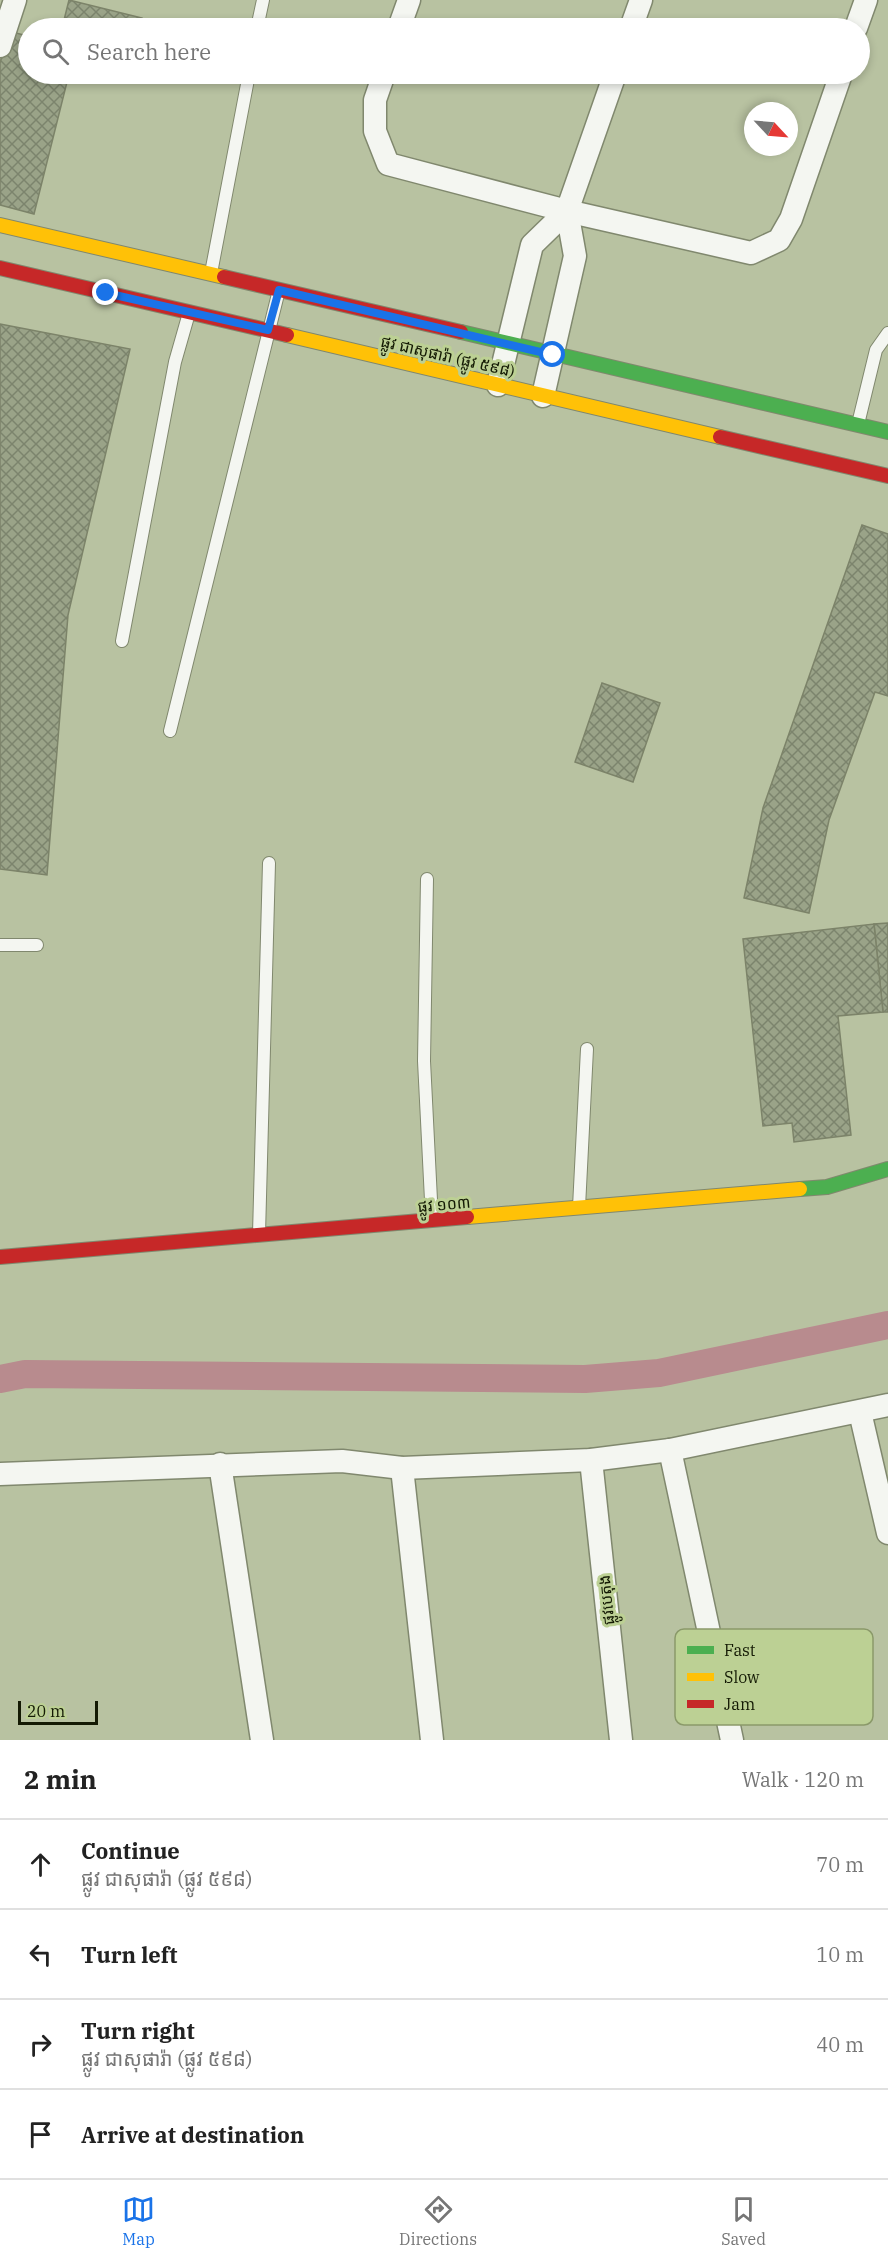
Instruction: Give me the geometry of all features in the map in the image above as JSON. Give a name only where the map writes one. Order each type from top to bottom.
[{"type":"main road","name":"ផ្លូវ ជាសុផារ៉ា (ផ្លូវ ៥៩៨)","points":[[0,225],[115,257],[210,274],[888,432]]},
{"type":"main road","name":"ផ្លូវ ជាសុផារ៉ា (ផ្លូវ ៥៩៨)","points":[[0,268],[108,288],[189,312],[888,476]]},
{"type":"main road","name":"ផ្លូវ ១០៣","points":[[0,1257],[827,1187],[888,1169]]},
{"type":"street","points":[[0,46],[15,0]]},
{"type":"street","points":[[403,18],[409,0]]},
{"type":"street","points":[[635,18],[641,0]]},
{"type":"street","points":[[860,18],[866,0]]},
{"type":"street","points":[[381,84],[375,100],[375,131],[388,164],[567,211],[751,253],[779,240],[791,219],[838,84]]},
{"type":"street","points":[[498,386],[532,244],[567,211],[611,84]]},
{"type":"street","points":[[543,396],[575,256],[567,211]]},
{"type":"street","points":[[0,1474],[342,1461],[402,1468],[591,1460],[670,1450],[888,1405]]},
{"type":"street","points":[[860,1412],[888,1533]]},
{"type":"street","points":[[670,1450],[708,1629]]},
{"type":"street","name":"ផ្លូវបេតុង","points":[[591,1460],[621,1740]]},
{"type":"street","points":[[220,1464],[262,1740]]},
{"type":"street","points":[[402,1468],[432,1740]]},
{"type":"street","points":[[729,1725],[732,1740]]},
{"type":"lane","points":[[260,18],[263,0]]},
{"type":"lane","points":[[210,274],[247,84]]},
{"type":"lane","points":[[170,731],[279,290]]},
{"type":"lane","points":[[122,641],[175,362],[189,312]]},
{"type":"lane","points":[[858,424],[876,350],[888,333]]},
{"type":"lane","points":[[259,1236],[269,863]]},
{"type":"lane","points":[[427,879],[424,1061],[432,1221]]},
{"type":"lane","points":[[0,945],[38,945]]},
{"type":"lane","points":[[579,1209],[587,1049]]},
{"type":"building","points":[[69,0],[142,18],[64,18]]},
{"type":"building","points":[[8,31],[18,34],[18,84],[66,84],[34,214],[0,205],[0,63]]},
{"type":"building","points":[[0,324],[130,349],[68,615],[47,875],[0,869]]},
{"type":"building","points":[[862,525],[888,534],[888,696],[875,692],[829,820],[809,913],[744,898],[763,808]]},
{"type":"building","points":[[602,683],[660,703],[633,782],[575,762]]},
{"type":"building","points":[[888,923],[888,1012],[883,1012],[874,924]]},
{"type":"building","points":[[874,924],[883,1012],[838,1016],[851,1135],[794,1142],[792,1123],[763,1126],[743,939]]},
{"type":"waterway","points":[[0,1379],[25,1374],[585,1379],[659,1373],[888,1325]]},
{"type":"traffic: fast","points":[[461,332],[888,432]]},
{"type":"traffic: fast","points":[[800,1189],[827,1187],[888,1169]]},
{"type":"traffic: slow","points":[[0,225],[224,277]]},
{"type":"traffic: slow","points":[[287,335],[720,437]]},
{"type":"traffic: slow","points":[[467,1217],[800,1189]]},
{"type":"traffic: jam","points":[[0,268],[287,335]]},
{"type":"traffic: jam","points":[[224,277],[461,332]]},
{"type":"traffic: jam","points":[[720,437],[888,476]]},
{"type":"traffic: jam","points":[[0,1257],[467,1217]]},
{"type":"route","points":[[106,293],[268,330],[279,290],[553,355]]}]
